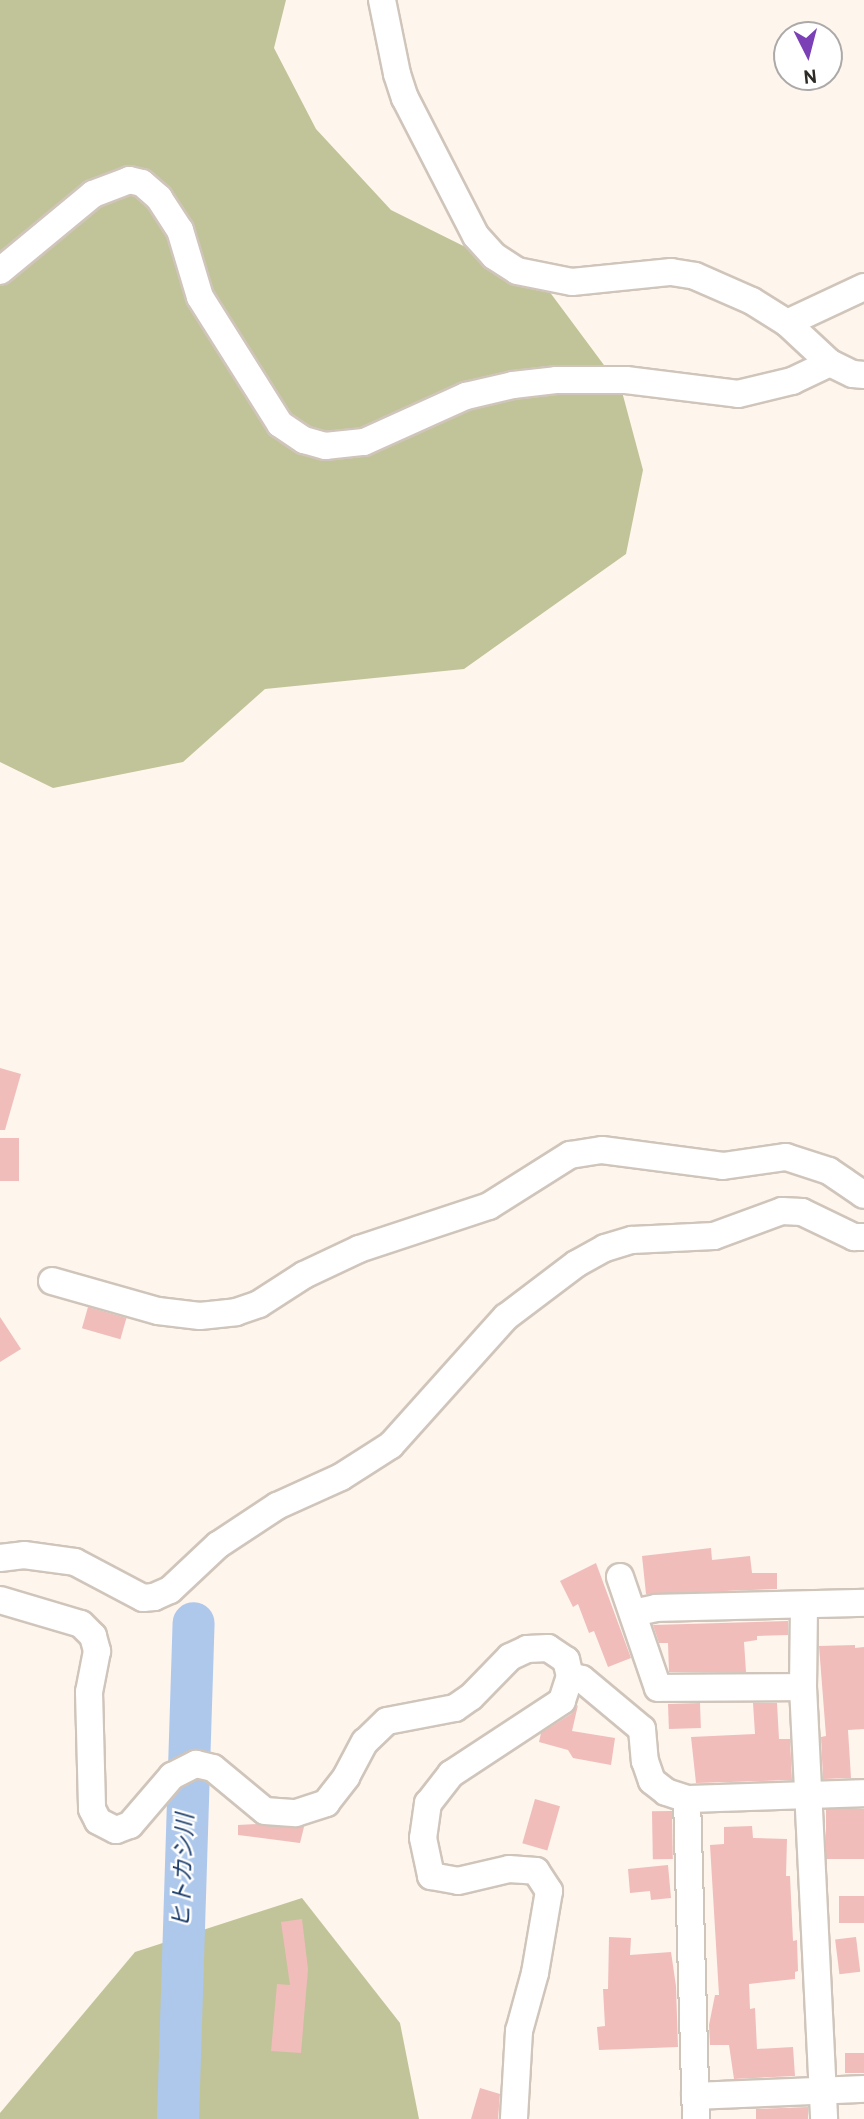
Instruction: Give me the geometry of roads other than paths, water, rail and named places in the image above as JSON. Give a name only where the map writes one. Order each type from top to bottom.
[{"type":"street","points":[[382,0],[397,74],[405,99],[476,236],[494,257],[517,271],[572,282],[671,272],[695,276],[752,301],[787,323],[830,363],[853,374],[864,375]]},
{"type":"street","points":[[0,271],[93,194],[129,180],[142,183],[159,198],[180,230],[200,297],[280,424],[304,440],[325,446],[364,442],[466,396],[513,385],[556,380],[626,380],[738,394],[792,382],[830,363]]},
{"type":"street","points":[[787,323],[864,287]]},
{"type":"street","points":[[52,1281],[158,1311],[200,1316],[236,1312],[259,1304],[304,1275],[359,1249],[489,1206],[570,1156],[602,1150],[723,1166],[786,1157],[829,1171],[864,1195]]},
{"type":"street","points":[[0,1558],[24,1555],[75,1562],[143,1598],[154,1597],[170,1590],[218,1545],[277,1506],[341,1477],[391,1445],[506,1317],[576,1264],[605,1248],[632,1240],[714,1236],[782,1211],[802,1212],[854,1237],[864,1237]]},
{"type":"street","points":[[620,1577],[659,1688],[803,1687]]},
{"type":"street","points":[[0,1600],[81,1624],[93,1636],[97,1651],[89,1692],[92,1809],[98,1821],[116,1830],[130,1825],[172,1776],[196,1764],[213,1768],[265,1811],[296,1813],[326,1803],[346,1777],[365,1742],[387,1721],[455,1708],[471,1697],[510,1657],[527,1650],[548,1648],[566,1660],[570,1676],[562,1701],[451,1774],[428,1803],[423,1838],[431,1876],[458,1881],[509,1869],[536,1871],[549,1891],[535,1973],[519,2031],[514,2119]]},
{"type":"street","points":[[633,1613],[656,1608],[864,1603]]},
{"type":"street","points":[[804,1606],[803,1687],[824,2119]]},
{"type":"street","points":[[570,1676],[582,1679],[630,1717],[642,1730],[645,1761],[652,1781],[666,1792],[688,1799],[864,1793]]},
{"type":"street","points":[[688,1799],[695,2107],[823,2091],[864,2089]]},
{"type":"waterway","name":"ヒトカシ川","points":[[178,2119],[194,1623]]}]
